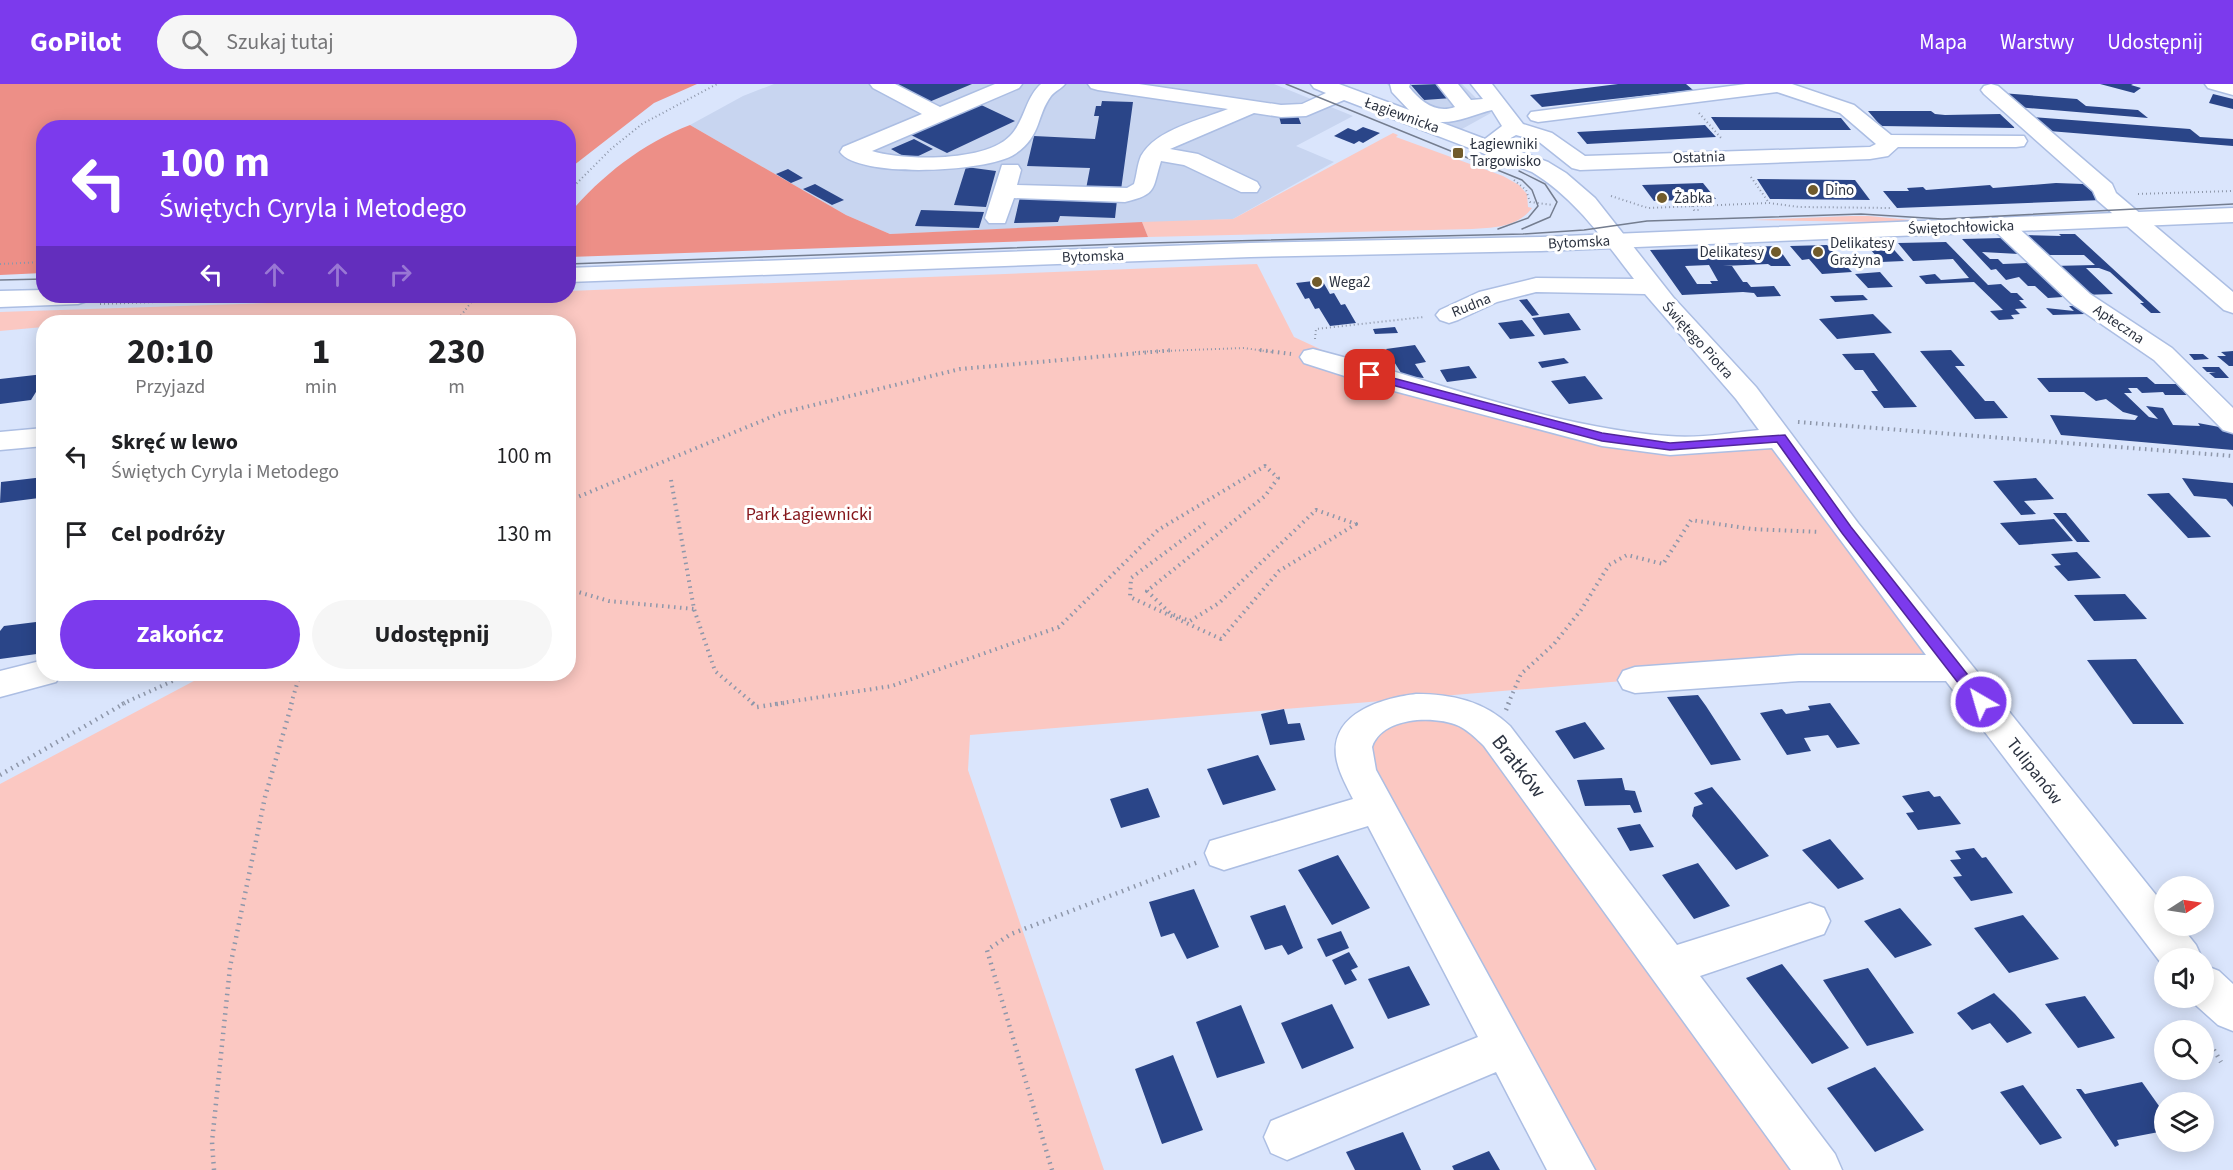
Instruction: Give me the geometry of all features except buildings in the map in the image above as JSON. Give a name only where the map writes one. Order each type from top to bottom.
[{"type":"street","points":[[880,84],[937,114]]},
{"type":"street","points":[[1012,84],[851,152],[891,163],[969,163],[1000,154],[1028,127],[1042,93],[1055,84]]},
{"type":"street","points":[[1098,84],[1150,88],[1281,111],[1306,110],[1342,93]]},
{"type":"street","name":"Łagiewnicka","points":[[1320,84],[1484,145]]},
{"type":"street","points":[[1401,84],[1399,88],[1414,107],[1428,113],[1456,114],[1464,111],[1466,106]]},
{"type":"street","points":[[1447,84],[1466,106]]},
{"type":"street","points":[[1481,84],[1500,104],[1512,121],[1513,128],[1484,145]]},
{"type":"street","points":[[2215,84],[2233,89]]},
{"type":"street","points":[[1538,116],[1775,85],[1846,109],[1886,141],[2016,141]]},
{"type":"street","points":[[1991,90],[2104,189],[2105,195],[2137,220],[2233,305]]},
{"type":"street","points":[[1466,106],[1500,104]]},
{"type":"street","points":[[1004,191],[1125,195],[1138,193],[1146,186],[1155,153],[1170,140],[1251,107]]},
{"type":"street","name":"Ostatnia","points":[[1513,128],[1545,137],[1580,163],[1619,182],[1707,177],[1690,157],[1870,153],[1885,149],[1888,146],[1886,141]]},
{"type":"street","points":[[997,218],[1018,139]]},
{"type":"street","points":[[1484,145],[1540,167],[1558,177],[1587,203],[1618,240]]},
{"type":"street","points":[[1155,153],[1190,159],[1249,187]]},
{"type":"street","name":"Świętochłowicka","points":[[1618,240],[2233,215]]},
{"type":"street","name":"Apteczna","points":[[2004,226],[2081,300],[2163,354],[2233,424]]},
{"type":"street","name":"Bytomska","points":[[576,276],[1267,250],[1618,240]]},
{"type":"street","name":"Świętego Piotra","points":[[1618,240],[1652,287],[1746,393],[1788,430]]},
{"type":"street","name":"Rudna","points":[[1449,315],[1488,297],[1536,285],[1652,287]]},
{"type":"street","points":[[0,299],[36,299]]},
{"type":"street","points":[[1313,357],[1389,381],[1602,437],[1670,446],[1788,430]]},
{"type":"street","name":"Tulipanów","points":[[1788,430],[1847,530],[2174,948]]},
{"type":"street","points":[[5,448],[36,438]]},
{"type":"street","points":[[1635,681],[1799,668],[1954,668]]},
{"type":"street","points":[[0,684],[36,675]]},
{"type":"street","name":"Bratków","points":[[1572,1170],[1377,808],[1354,761],[1354,746],[1359,733],[1369,722],[1401,710],[1440,707],[1464,713],[1485,724],[1497,736],[1820,1170]]},
{"type":"street","points":[[1224,852],[1377,808]]},
{"type":"street","points":[[1669,966],[1810,921]]},
{"type":"street","points":[[2214,994],[2233,1011]]},
{"type":"street","points":[[1287,1137],[1506,1047]]},
{"type":"path","points":[[576,184],[611,149],[642,124],[717,84]]},
{"type":"path","points":[[1684,98],[1713,127],[1736,156]]},
{"type":"path","points":[[1750,176],[1769,203]]},
{"type":"path","points":[[1513,179],[1526,190],[1530,202],[1557,206]]},
{"type":"path","points":[[2113,201],[2132,194],[2233,190]]},
{"type":"path","points":[[1628,203],[1648,208],[1769,203],[1788,207],[1860,206],[1901,209]]},
{"type":"path","points":[[1692,206],[1694,210],[1699,210]]},
{"type":"path","points":[[0,264],[36,262]]},
{"type":"path","points":[[461,315],[471,303]]},
{"type":"path","name":"Rudna","points":[[1313,357],[1316,329],[1449,315]]},
{"type":"path","points":[[576,498],[781,412],[960,369],[1140,351],[1244,348],[1313,357]]},
{"type":"path","points":[[1788,430],[2233,456]]},
{"type":"path","points":[[671,480],[694,609],[715,671],[757,707],[892,686],[1059,627],[1158,530],[1265,466],[1278,478],[1265,496],[1147,591],[1171,614],[1190,621],[1218,603],[1316,510],[1356,524],[1279,571],[1221,639],[1130,597],[1131,578],[1205,523]]},
{"type":"path","points":[[1497,736],[1521,674],[1554,644],[1581,610],[1609,565],[1627,555],[1663,564],[1691,520],[1752,529],[1824,531],[1818,522]]},
{"type":"path","points":[[576,592],[609,602],[694,609]]},
{"type":"path","points":[[0,775],[62,742],[142,693],[171,681]]},
{"type":"path","points":[[214,1170],[213,1142],[230,967],[265,797],[298,681]]},
{"type":"path","points":[[1052,1170],[987,950],[1011,934],[1224,852]]},
{"type":"path","points":[[2214,1050],[2221,1062]]},
{"type":"shaded area","points":[[0,84],[697,84],[654,103],[576,164],[576,120],[36,120],[36,273],[0,275]]},
{"type":"shaded area","points":[[774,84],[1274,84],[1353,116],[1296,146],[1334,162],[1233,219],[890,234],[846,215],[690,125],[743,96]]},
{"type":"shaded area","points":[[1387,84],[1462,84],[1491,113],[1462,129],[1407,107]]},
{"type":"shaded area","points":[[690,125],[846,215],[890,234],[1142,222],[1148,237],[576,257],[576,206],[624,162],[673,132]]},
{"type":"green space","points":[[1393,133],[1398,135],[1396,137],[1503,176],[1519,185],[1527,194],[1528,207],[1532,208],[1513,223],[1472,229],[1148,237],[1142,222],[1233,219]]},
{"type":"green space","points":[[1852,216],[1944,223],[1751,220]]},
{"type":"green space","name":"Park Łagiewnicki","points":[[1257,264],[1294,337],[1389,381],[1657,444],[1781,438],[1954,668],[1635,680],[970,735],[968,770],[1104,1170],[0,1170],[0,784],[194,681],[576,681],[576,315],[36,315],[36,328],[0,331],[0,312],[268,303],[576,303],[576,291]]},
{"type":"green space","points":[[1464,713],[1819,1170],[1572,1170],[1361,778],[1369,722]]},
{"type":"tram line","points":[[1286,84],[1522,180],[1532,190],[1538,206],[1528,218],[1498,229]]},
{"type":"tram line","points":[[1519,171],[1545,184],[1557,202],[1550,217],[1522,229]]},
{"type":"tram line","points":[[576,264],[1150,243],[1523,234],[1584,230],[1647,221],[1861,214],[1942,219],[2233,204]]},
{"type":"tram line","points":[[0,280],[36,279]]},
{"type":"place","name":"Łagiewniki Targowisko","points":[[1458,153]]},
{"type":"place","name":"Dino","points":[[1813,190]]},
{"type":"place","name":"Żabka","points":[[1662,198]]},
{"type":"place","name":"Delikatesy","points":[[1776,252]]},
{"type":"place","name":"Delikatesy Grażyna","points":[[1818,252]]},
{"type":"place","name":"Wega2","points":[[1317,282]]},
{"type":"route","points":[[1370,375],[1602,437],[1670,446],[1781,438],[1847,530],[1981,702]]}]
